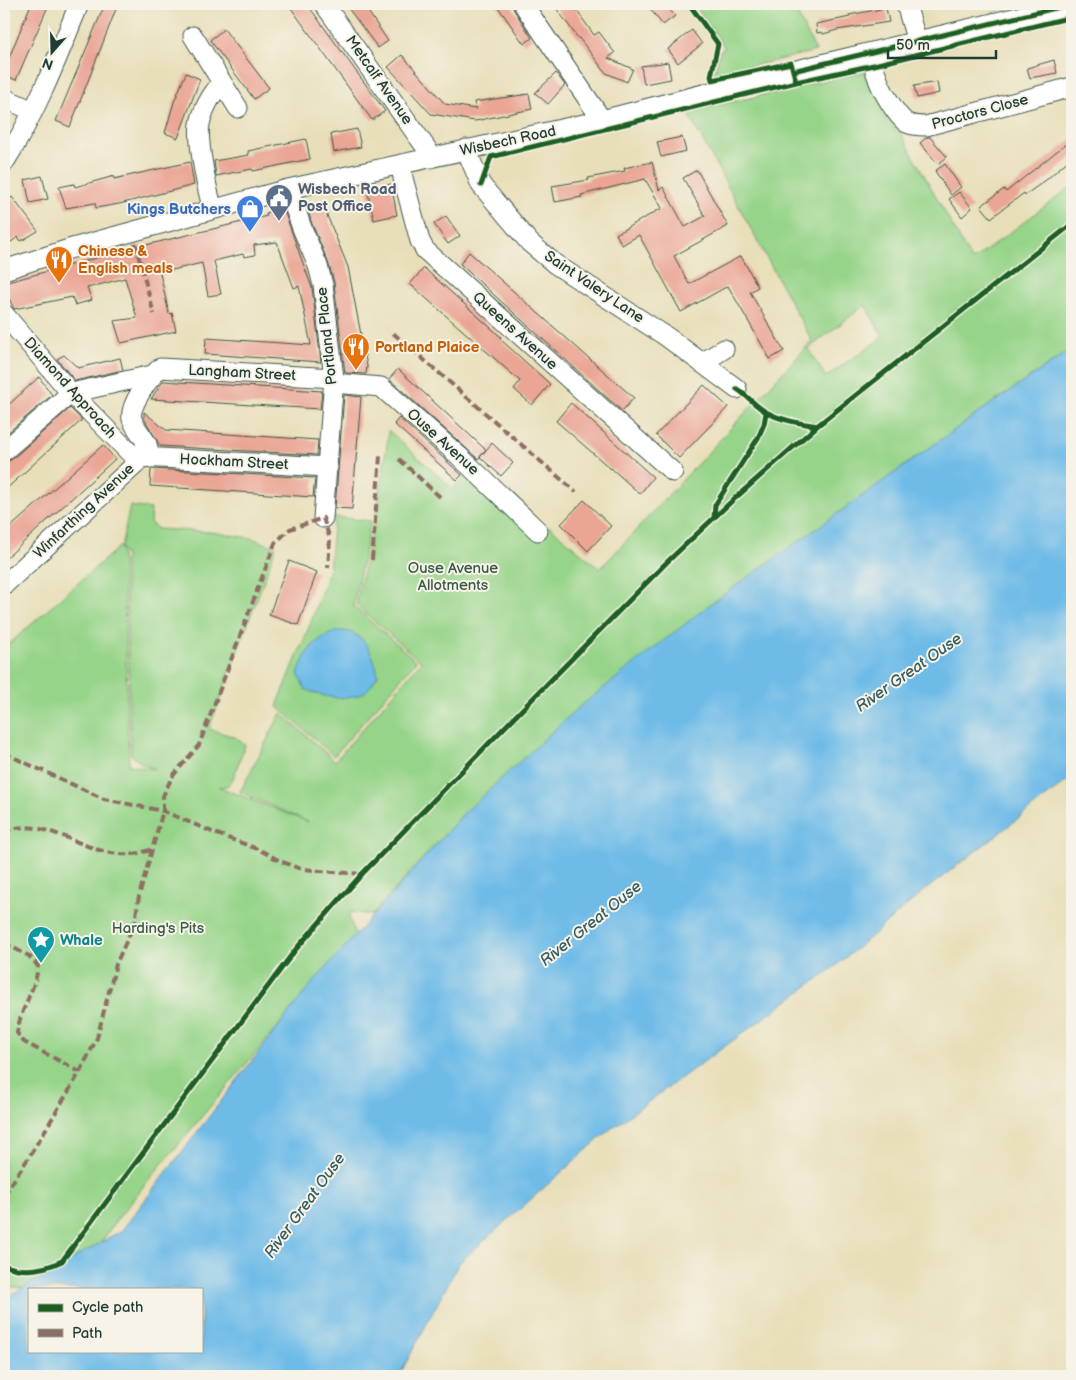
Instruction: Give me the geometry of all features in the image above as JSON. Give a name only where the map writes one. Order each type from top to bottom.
[{"type":"street","points":[[4,162],[34,111],[56,62],[78,4]]},
{"type":"street","name":"Metcalf Avenue","points":[[324,4],[372,69],[427,149],[431,158]]},
{"type":"street","points":[[523,4],[602,120]]},
{"type":"street","points":[[906,4],[916,42]]},
{"type":"street","name":"Wisbech Road","points":[[4,270],[69,249],[288,189],[602,120],[916,42],[1037,8],[1072,4]]},
{"type":"street","points":[[192,36],[238,108]]},
{"type":"street","name":"Proctors Close","points":[[872,53],[877,78],[889,99],[900,117],[915,126],[934,124],[1072,87]]},
{"type":"street","points":[[213,209],[208,195],[199,134],[200,123],[214,92],[222,83]]},
{"type":"street","points":[[4,98],[34,111]]},
{"type":"street","name":"Saint Valery Lane","points":[[466,149],[482,186],[530,243],[555,264],[667,337],[737,389]]},
{"type":"street","name":"Queens Avenue","points":[[401,164],[420,241],[425,250],[672,472]]},
{"type":"street","name":"Portland Place","points":[[288,189],[318,266],[323,285],[334,381],[323,518]]},
{"type":"street","name":"Diamond Approach","points":[[4,314],[71,393],[129,452],[141,457]]},
{"type":"street","points":[[702,363],[724,349]]},
{"type":"street","name":"Langham Street","points":[[71,393],[152,376],[160,368],[334,381]]},
{"type":"street","points":[[141,457],[148,448],[132,420],[131,410],[152,376]]},
{"type":"street","name":"Ouse Avenue","points":[[334,381],[381,387],[460,456],[538,531]]},
{"type":"street","points":[[4,451],[71,393]]},
{"type":"street","name":"Hockham Street","points":[[141,457],[328,467]]},
{"type":"street","name":"Winfarthing Avenue","points":[[4,585],[136,464],[141,457]]},
{"type":"green space","points":[[694,4],[792,4],[816,51],[714,75],[720,51],[725,48]]},
{"type":"green space","points":[[866,71],[972,261],[1072,186],[1072,349],[991,404],[854,503],[464,813],[372,915],[352,912],[349,916],[355,935],[150,1178],[112,1226],[86,1265],[39,1288],[4,1287],[4,643],[7,646],[120,546],[123,562],[129,765],[155,769],[141,763],[131,755],[125,556],[121,547],[130,506],[151,509],[150,523],[158,529],[211,532],[251,538],[276,547],[209,729],[235,737],[245,745],[232,781],[227,786],[219,787],[308,822],[240,792],[281,713],[335,761],[421,662],[356,605],[377,508],[388,430],[453,489],[470,472],[539,538],[549,526],[600,569],[812,341],[691,119],[689,112]],"holes":[[[865,305],[883,337],[826,377],[808,349]]]},
{"type":"green space","points":[[334,517],[371,521],[353,606],[416,661],[334,756],[277,706],[311,622],[329,570]]},
{"type":"water","name":"River Great Ouse","points":[[1072,349],[1072,777],[924,891],[837,965],[608,1131],[459,1263],[399,1376],[4,1376],[4,1299],[122,1230],[308,988],[464,813],[578,708],[713,602],[991,404]]},
{"type":"water","points":[[338,631],[350,632],[362,639],[370,650],[375,662],[378,675],[367,690],[356,696],[341,698],[312,692],[305,689],[298,674],[304,658],[312,646]]},
{"type":"building","points":[[31,4],[49,4],[16,80],[4,75],[4,70]]},
{"type":"building","points":[[105,4],[118,4],[70,127],[56,121]]},
{"type":"building","points":[[288,4],[307,4],[385,111],[372,120]]},
{"type":"building","points":[[345,4],[363,4],[388,41],[378,48]]},
{"type":"building","points":[[496,4],[512,4],[532,38],[524,44]]},
{"type":"building","points":[[553,4],[572,4],[594,35],[599,32],[615,53],[608,58],[633,69],[627,82],[606,73]]},
{"type":"building","points":[[646,4],[665,4],[675,16],[663,25]]},
{"type":"building","points":[[886,8],[889,22],[823,34],[822,32],[817,33],[816,24]]},
{"type":"building","points":[[224,29],[269,88],[254,99],[210,40]]},
{"type":"building","points":[[692,30],[702,44],[678,63],[668,49]]},
{"type":"building","points":[[402,55],[445,104],[476,109],[474,102],[529,94],[532,109],[475,121],[431,114],[388,67]]},
{"type":"building","points":[[1054,60],[1057,73],[1030,78],[1027,68]]},
{"type":"building","points":[[668,62],[671,79],[644,84],[641,66]]},
{"type":"building","points":[[186,73],[200,79],[178,138],[165,133],[174,102]]},
{"type":"building","points":[[556,73],[565,85],[548,104],[535,93]]},
{"type":"building","points":[[937,82],[939,93],[917,98],[914,86]]},
{"type":"building","points":[[357,129],[361,147],[334,152],[331,134]]},
{"type":"building","points":[[682,137],[686,151],[661,157],[657,142]]},
{"type":"building","points":[[927,137],[930,137],[947,157],[938,164],[920,143]]},
{"type":"building","points":[[306,139],[310,159],[253,171],[252,169],[216,176],[214,161],[249,155],[248,151]]},
{"type":"building","points":[[1072,139],[1072,157],[1046,180],[1025,195],[1024,193],[991,218],[981,206],[1004,189],[1006,192]]},
{"type":"building","points":[[190,162],[194,185],[119,204],[96,208],[95,203],[66,208],[59,187],[74,184],[75,187],[114,176],[114,179]]},
{"type":"building","points":[[652,162],[659,190],[663,187],[685,227],[705,216],[683,178],[697,170],[728,226],[674,256],[689,284],[741,256],[758,287],[750,292],[784,351],[770,359],[728,286],[681,312],[639,235],[622,245],[616,234],[662,208],[645,179],[581,195],[582,197],[555,202],[552,186],[589,180],[588,178],[625,171],[624,168]]},
{"type":"building","points":[[945,164],[961,187],[951,195],[935,171]]},
{"type":"building","points":[[42,176],[48,199],[30,203],[25,180]]},
{"type":"building","points":[[391,184],[397,215],[374,220],[367,189]]},
{"type":"building","points":[[959,192],[972,208],[962,217],[949,199]]},
{"type":"building","points":[[12,197],[38,231],[21,241],[18,237],[4,247],[4,204]]},
{"type":"building","points":[[322,203],[348,267],[367,366],[366,374],[345,373],[334,282],[307,207]]},
{"type":"building","points":[[283,208],[312,288],[321,362],[205,354],[206,338],[311,345],[299,286],[294,288],[277,242],[254,245],[255,255],[244,257],[243,254],[214,261],[221,294],[208,296],[202,263],[160,273],[169,314],[172,313],[176,331],[121,343],[114,321],[137,318],[125,278],[87,288],[92,300],[75,305],[72,297],[14,309],[4,288],[4,283],[129,249],[267,216],[266,213]]},
{"type":"building","points":[[446,216],[460,236],[448,244],[434,224]]},
{"type":"building","points":[[469,252],[634,398],[622,411],[460,264]]},
{"type":"building","points":[[424,268],[550,384],[532,405],[514,389],[520,381],[410,284]]},
{"type":"building","points":[[64,355],[78,368],[120,358],[123,370],[75,381],[57,359]]},
{"type":"building","points":[[398,369],[486,450],[478,459],[389,379]]},
{"type":"building","points":[[39,377],[52,395],[4,436],[4,409]]},
{"type":"building","points":[[163,381],[322,391],[320,409],[151,399]]},
{"type":"building","points":[[704,385],[728,407],[679,458],[656,435]]},
{"type":"building","points":[[344,395],[361,397],[352,509],[335,508]]},
{"type":"building","points":[[571,403],[653,477],[640,494],[556,421]]},
{"type":"building","points":[[70,408],[82,420],[4,491],[4,462],[11,460]]},
{"type":"building","points":[[144,412],[166,430],[318,440],[317,455],[160,446],[144,418]]},
{"type":"building","points":[[399,418],[462,475],[457,480],[394,424]]},
{"type":"building","points":[[492,443],[513,463],[501,476],[480,457]]},
{"type":"building","points":[[103,445],[115,459],[4,560],[4,533]]},
{"type":"building","points":[[151,469],[315,478],[313,497],[150,486]]},
{"type":"building","points":[[584,500],[611,526],[588,551],[561,524]]},
{"type":"building","points":[[289,561],[317,572],[298,625],[269,615]]},
{"type":"marked path","points":[[135,243],[154,314]]},
{"type":"marked path","points":[[393,333],[576,492]]},
{"type":"marked path","points":[[372,560],[380,456]]},
{"type":"marked path","points":[[399,459],[440,497]]},
{"type":"marked path","points":[[4,1195],[80,1072],[97,1038],[116,964],[135,922],[139,896],[163,811],[163,796],[172,777],[199,745],[275,543],[290,529],[323,518],[330,539],[328,568]]},
{"type":"marked path","points":[[4,753],[104,799],[163,811],[258,849],[298,868],[362,874]]},
{"type":"marked path","points":[[4,831],[22,827],[40,829],[113,853],[132,854],[152,849]]},
{"type":"marked path","points":[[4,943],[29,956],[38,966],[17,1033],[24,1042],[80,1072]]},
{"type":"cycle path","points":[[689,4],[718,44],[711,76],[712,80],[791,63],[795,78]]},
{"type":"cycle path","points":[[793,71],[1072,4]]},
{"type":"cycle path","points":[[481,185],[491,157],[1072,17]]},
{"type":"cycle path","points":[[4,1265],[11,1268],[33,1270],[48,1267],[62,1261],[296,949],[362,874],[667,562],[733,500],[817,426],[1072,224]]},
{"type":"cycle path","points":[[737,389],[764,411],[774,416],[817,426]]},
{"type":"cycle path","points":[[714,518],[715,505],[758,438],[766,413]]},
{"type":"place","name":"Wisbech Road Post Office","points":[[279,222]]},
{"type":"place","name":"Kings Butchers","points":[[250,233]]},
{"type":"place","name":"Chinese & English meals","points":[[59,284]]},
{"type":"place","name":"Portland Plaice","points":[[356,371]]},
{"type":"place","name":"Whale","points":[[41,964]]},
{"type":"park label","name":"Ouse Avenue Allotments","points":[[453,576]]},
{"type":"park label","name":"Harding's Pits","points":[[158,928]]}]
